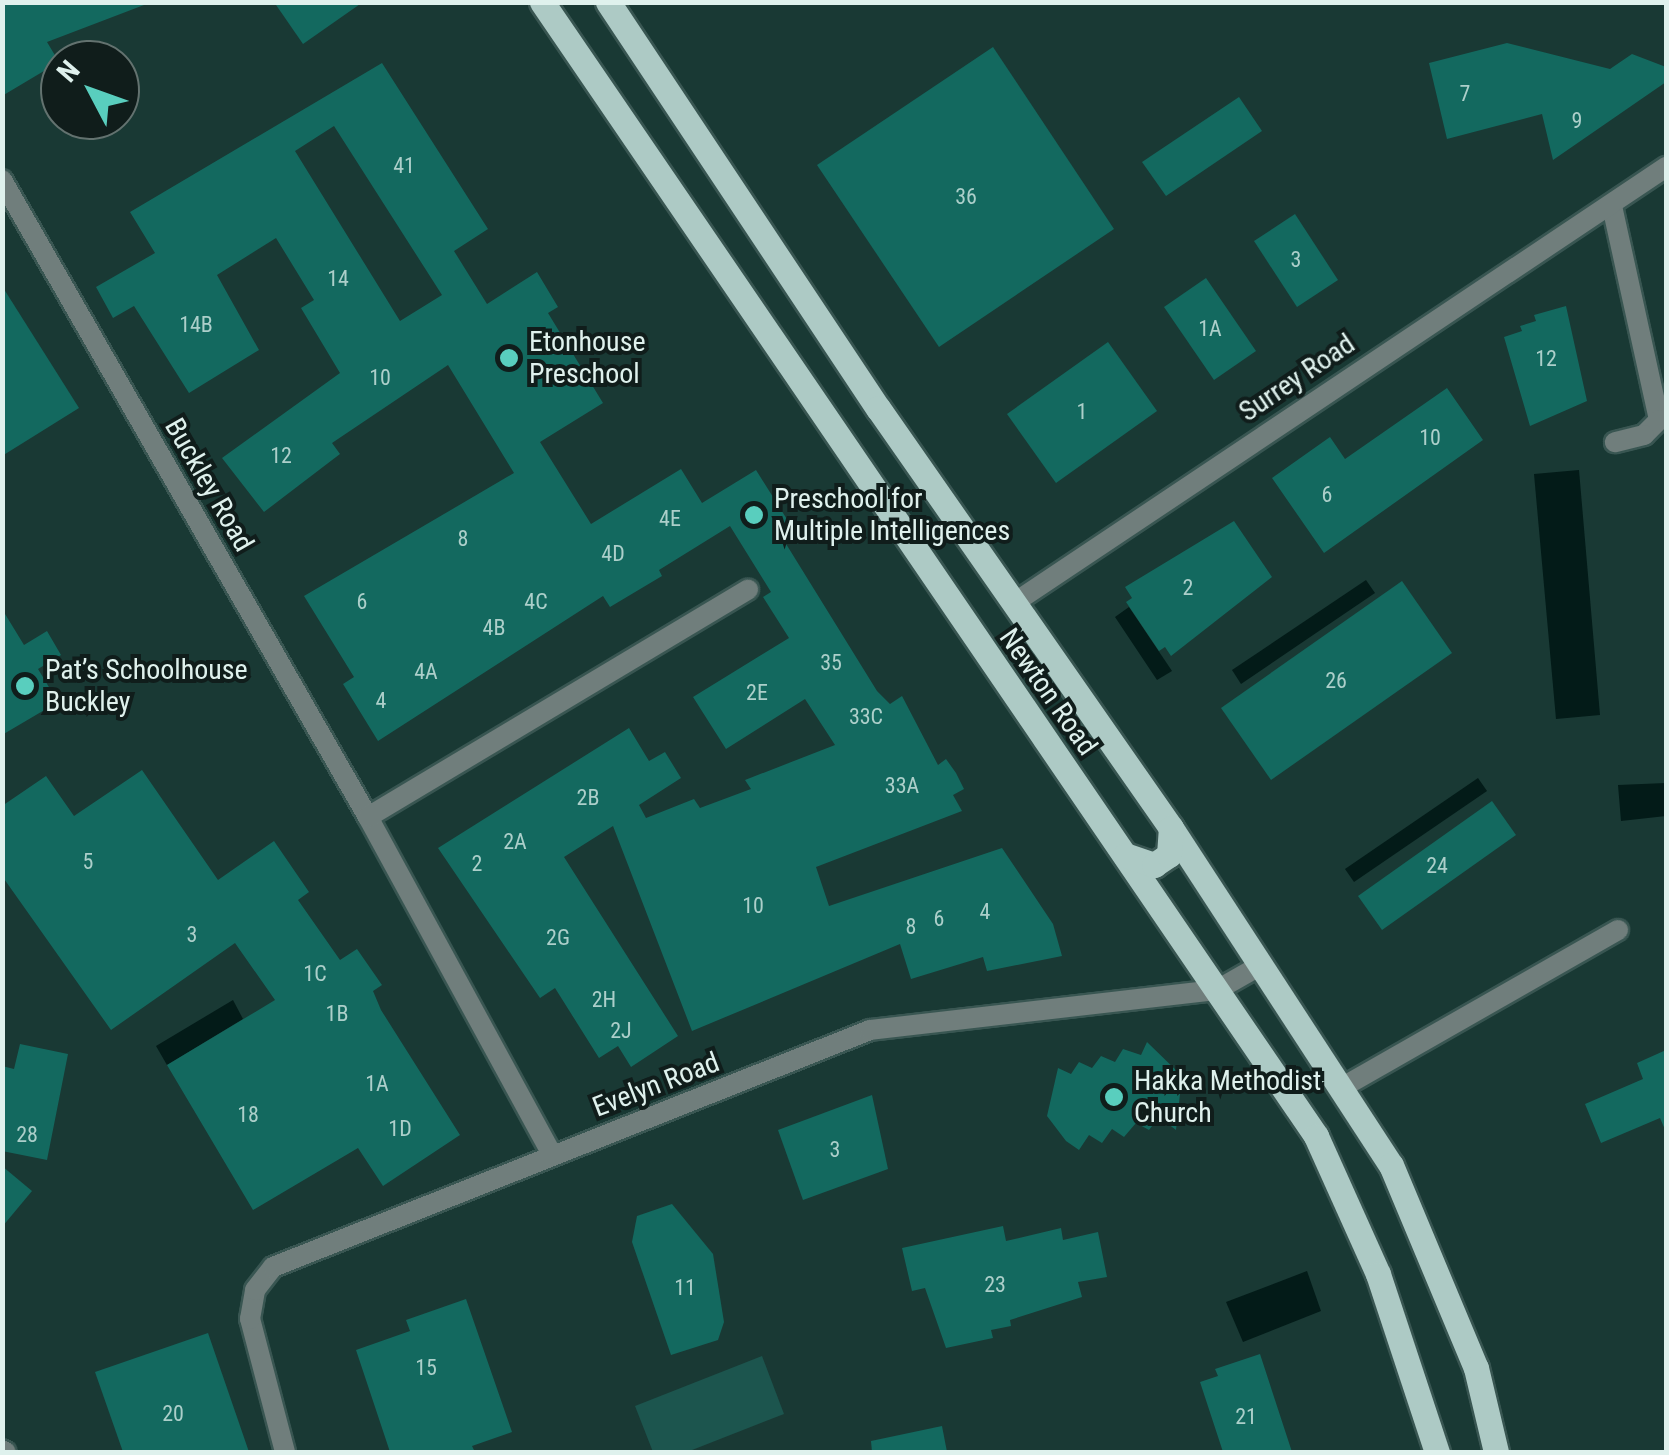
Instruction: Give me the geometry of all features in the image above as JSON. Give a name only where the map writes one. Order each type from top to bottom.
[{"type":"main road","name":"Newton Road","points":[[542,2],[1316,1136],[1378,1274],[1436,1452]]},
{"type":"main road","name":"Newton Road","points":[[608,2],[878,408],[1171,828],[1342,1088],[1398,1182],[1476,1368],[1496,1452]]},
{"type":"main road","points":[[1125,855],[1154,865],[1168,855],[1171,828]]},
{"type":"street","name":"Surrey Road","points":[[1016,601],[1666,167]]},
{"type":"street","name":"Buckley Road","points":[[2,180],[368,816],[552,1155]]},
{"type":"street","points":[[1612,206],[1660,420],[1644,434],[1615,442]]},
{"type":"street","points":[[368,816],[748,590]]},
{"type":"street","points":[[1342,1088],[1618,930]]},
{"type":"street","name":"Evelyn Road","points":[[286,1452],[250,1319],[255,1290],[273,1267],[870,1030],[1217,990],[1261,965]]},
{"type":"shaded area","points":[[1579,470],[1600,715],[1556,719],[1534,474]]},
{"type":"shaded area","points":[[1366,580],[1375,593],[1241,684],[1232,670]]},
{"type":"shaded area","points":[[1129,607],[1172,671],[1157,680],[1115,617]]},
{"type":"shaded area","points":[[1478,778],[1487,791],[1354,882],[1345,869]]},
{"type":"shaded area","points":[[1666,783],[1666,816],[1621,821],[1618,785]]},
{"type":"shaded area","points":[[233,1000],[243,1019],[167,1065],[156,1046]]},
{"type":"shaded area","points":[[1307,1271],[1321,1311],[1243,1342],[1226,1302]]},
{"type":"shaded area","points":[[762,1356],[784,1414],[687,1452],[653,1452],[635,1406]]},
{"type":"building","points":[[2,2],[143,2],[144,5],[52,40],[40,40],[40,73],[2,96]]},
{"type":"building","points":[[274,2],[363,2],[303,44]]},
{"type":"building","points":[[1507,43],[1610,69],[1632,54],[1666,67],[1666,82],[1553,160],[1542,114],[1447,139],[1429,63]]},
{"type":"building","points":[[993,47],[1114,229],[939,347],[817,165]]},
{"type":"building","points":[[382,63],[488,229],[454,251],[487,304],[537,272],[558,307],[548,313],[603,403],[540,442],[591,524],[681,469],[702,503],[756,470],[795,532],[783,539],[877,691],[890,704],[902,696],[938,765],[946,759],[956,773],[964,789],[953,795],[962,811],[816,867],[829,906],[1002,848],[1053,924],[1062,956],[987,971],[983,957],[911,979],[900,944],[692,1031],[613,826],[564,857],[678,1036],[631,1067],[618,1046],[599,1058],[555,988],[540,998],[438,848],[629,728],[649,761],[665,752],[681,778],[639,805],[646,818],[694,799],[700,808],[751,789],[745,780],[835,745],[805,699],[726,749],[693,697],[789,638],[763,597],[771,592],[730,526],[659,570],[662,576],[610,607],[603,596],[378,741],[343,684],[354,677],[304,596],[514,473],[448,365],[332,443],[340,454],[264,512],[222,458],[340,373],[301,308],[314,300],[276,238],[217,275],[259,350],[189,393],[134,306],[113,318],[96,287],[155,253],[130,212]],"holes":[[[334,126],[442,295],[400,321],[295,151]]]},
{"type":"building","points":[[1239,97],[1262,131],[1166,196],[1142,162]]},
{"type":"building","points":[[1295,214],[1338,280],[1297,307],[1254,241]]},
{"type":"building","points":[[1206,278],[1256,351],[1214,380],[1164,307]]},
{"type":"building","points":[[2,286],[79,408],[2,456]]},
{"type":"building","points":[[1566,306],[1587,401],[1530,426],[1504,337],[1536,321],[1534,315]]},
{"type":"building","points":[[1108,342],[1157,411],[1056,483],[1007,414]]},
{"type":"building","points":[[1447,388],[1483,440],[1324,553],[1272,478],[1330,437],[1345,459]]},
{"type":"building","points":[[1234,521],[1272,577],[1171,656],[1165,647],[1159,651],[1126,602],[1132,598],[1125,587]]},
{"type":"building","points":[[1402,581],[1452,653],[1271,780],[1221,708]]},
{"type":"building","name":"Pat’s Schoolhouse Buckley","points":[[2,609],[24,645],[47,631],[61,655],[38,669],[58,702],[2,735]]},
{"type":"building","points":[[142,770],[218,880],[274,841],[309,892],[298,900],[340,960],[357,949],[382,985],[373,991],[381,1010],[460,1135],[383,1186],[358,1148],[253,1210],[167,1065],[275,1000],[235,943],[111,1030],[2,876],[2,806],[46,776],[74,816]]},
{"type":"building","points":[[1492,801],[1516,835],[1382,930],[1358,896]]},
{"type":"building","name":"Hakka Methodist Church","points":[[1147,1042],[1182,1076],[1176,1130],[1159,1117],[1149,1130],[1136,1123],[1124,1137],[1112,1129],[1102,1143],[1089,1135],[1079,1150],[1066,1141],[1047,1116],[1058,1068],[1071,1074],[1079,1062],[1092,1068],[1101,1056],[1115,1062],[1123,1049],[1141,1055]]},
{"type":"building","points":[[20,1044],[68,1054],[47,1160],[2,1151],[2,1066],[14,1069]]},
{"type":"building","points":[[1666,1050],[1666,1132],[1660,1118],[1601,1143],[1585,1104],[1643,1079],[1637,1063]]},
{"type":"building","points":[[872,1095],[888,1169],[803,1200],[778,1130]]},
{"type":"building","points":[[2,1166],[32,1191],[2,1227]]},
{"type":"building","points":[[672,1204],[713,1254],[724,1322],[718,1340],[671,1355],[632,1242],[637,1216]]},
{"type":"building","points":[[1003,1226],[1006,1241],[1061,1228],[1063,1240],[1098,1232],[1107,1277],[1078,1282],[1082,1297],[1010,1320],[1011,1326],[991,1330],[993,1338],[946,1348],[925,1288],[912,1291],[902,1248]]},
{"type":"building","points":[[466,1299],[512,1432],[472,1446],[475,1452],[390,1452],[356,1350],[410,1331],[406,1320]]},
{"type":"building","points":[[208,1333],[249,1452],[123,1452],[95,1372]]},
{"type":"building","points":[[1260,1354],[1292,1452],[1223,1452],[1200,1382],[1218,1376],[1215,1369]]},
{"type":"building","points":[[942,1426],[947,1452],[872,1452],[871,1441]]},
{"type":"place","name":"Etonhouse Preschool","points":[[509,358]]},
{"type":"place","name":"Preschool for Multiple Intelligences","points":[[754,515]]},
{"type":"place","name":"Pat’s Schoolhouse Buckley","points":[[25,686]]},
{"type":"place","name":"Hakka Methodist Church","points":[[1114,1097]]}]
